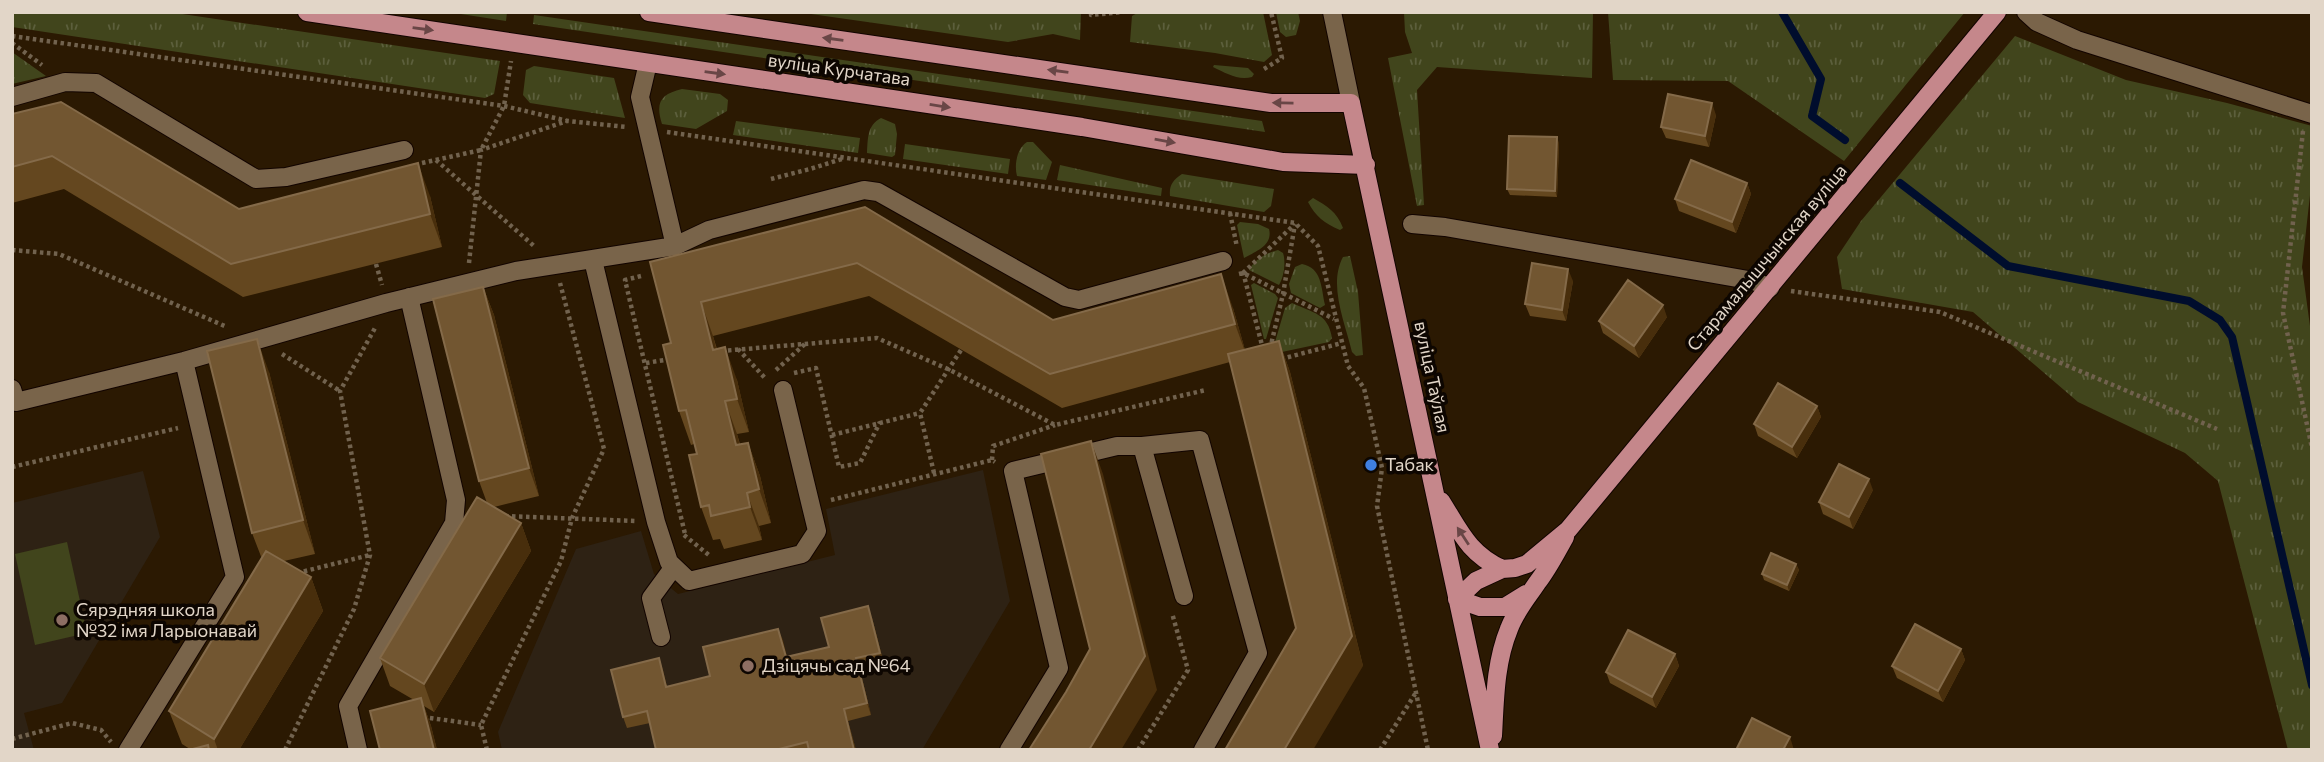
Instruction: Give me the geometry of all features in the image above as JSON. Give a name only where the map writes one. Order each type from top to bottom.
[{"type":"main road","name":"вуліца Курчатава","points":[[307,12],[1082,127],[1283,162],[1366,165]]},
{"type":"main road","name":"вуліца Курчатава","points":[[649,12],[1271,103],[1351,103]]},
{"type":"main road","name":"Старамалышчынская вуліца","points":[[1568,530],[1997,12]]},
{"type":"main road","name":"вуліца Таўлая","points":[[1351,103],[1491,750]]},
{"type":"main road","points":[[1435,492],[1470,546],[1483,560],[1502,569]]},
{"type":"main road","points":[[1528,593],[1505,607],[1480,607],[1457,599],[1476,582],[1502,569],[1527,564],[1568,530]]},
{"type":"main road","points":[[1491,750],[1500,654],[1509,627],[1568,530]]},
{"type":"street","name":"вуліца Таўлая","points":[[1332,12],[1351,103]]},
{"type":"street","points":[[2026,12],[2037,22],[2077,40],[2308,114]]},
{"type":"street","points":[[648,63],[640,97],[675,246]]},
{"type":"street","points":[[12,97],[65,82],[96,83],[256,179],[286,177],[409,157]]},
{"type":"street","points":[[12,388],[16,402],[184,361],[409,297],[516,271],[675,246],[709,230],[864,190],[878,192],[1065,297],[1079,300],[1231,266]]},
{"type":"street","points":[[1412,225],[1445,227],[1741,279],[1770,288]]},
{"type":"street","points":[[593,260],[656,522],[669,562],[689,580],[802,554],[817,530],[783,390]]},
{"type":"street","points":[[358,750],[348,706],[454,523],[456,500],[409,297]]},
{"type":"street","points":[[128,750],[235,577],[184,361]]},
{"type":"street","points":[[1009,750],[1059,668],[1013,471],[1116,446],[1200,440],[1258,653],[1203,750]]},
{"type":"street","points":[[1142,446],[1177,599]]},
{"type":"street","points":[[661,637],[651,598],[673,568]]},
{"type":"path","points":[[1091,12],[1091,15],[1124,12]]},
{"type":"path","points":[[1265,69],[1282,58],[1271,12]]},
{"type":"path","points":[[12,36],[504,106],[568,121],[646,129],[1295,223],[1318,246],[1348,366],[1364,388],[1382,468],[1377,506],[1427,750]]},
{"type":"path","points":[[467,283],[481,150],[504,106]]},
{"type":"path","points":[[2308,114],[2283,313],[2312,448]]},
{"type":"path","points":[[409,157],[436,160],[481,150],[568,121]]},
{"type":"path","points":[[771,179],[846,158]]},
{"type":"path","points":[[436,160],[556,265],[604,449],[572,518],[561,561],[481,725],[488,750]]},
{"type":"path","points":[[1230,214],[1238,249]]},
{"type":"path","points":[[1243,273],[1295,223]]},
{"type":"path","points":[[1231,266],[1243,273],[1266,351],[1283,294],[1295,223]]},
{"type":"path","points":[[12,250],[60,254],[256,340],[340,391]]},
{"type":"path","points":[[1231,266],[1243,273]]},
{"type":"path","points":[[1231,266],[1335,320]]},
{"type":"path","points":[[651,273],[625,280],[685,535]]},
{"type":"path","points":[[1770,288],[1940,312],[2217,429]]},
{"type":"path","points":[[285,750],[354,610],[370,555],[340,391],[377,324]]},
{"type":"path","points":[[711,352],[877,338],[950,370],[1055,425]]},
{"type":"path","points":[[1279,360],[1342,343]]},
{"type":"path","points":[[737,348],[766,379]]},
{"type":"path","points":[[832,435],[920,413],[961,350]]},
{"type":"path","points":[[646,363],[672,359]]},
{"type":"path","points":[[791,373],[816,368],[839,467],[860,463],[880,422]]},
{"type":"path","points":[[992,460],[993,446],[1055,425],[1206,390]]},
{"type":"path","points":[[920,413],[934,473]]},
{"type":"path","points":[[12,467],[199,423]]},
{"type":"path","points":[[812,505],[992,460],[1013,471]]},
{"type":"path","points":[[502,516],[656,522],[685,535],[715,560]]},
{"type":"path","points":[[292,574],[370,555]]},
{"type":"path","points":[[1138,750],[1188,670],[1177,599]]},
{"type":"path","points":[[1380,750],[1416,694]]},
{"type":"path","points":[[418,716],[481,725]]},
{"type":"path","points":[[12,739],[72,723],[101,730],[117,750]]},
{"type":"shaded area","name":"Дзіцячы сад №64","points":[[983,470],[1010,601],[922,750],[502,750],[498,732],[576,549],[641,531],[654,574],[678,594],[835,555],[826,509]]},
{"type":"shaded area","name":"Сярэдняя школа №32 імя Ларыонавай","points":[[143,471],[160,537],[62,703],[24,713],[34,750],[12,750],[12,503]]},
{"type":"green space","points":[[12,12],[169,12],[500,61],[494,94],[485,98],[12,27]]},
{"type":"green space","points":[[448,12],[507,12],[506,21]]},
{"type":"green space","points":[[797,12],[1081,12],[1080,40],[1053,34],[1008,42]]},
{"type":"green space","points":[[1139,12],[1263,12],[1272,55],[1264,62],[1130,42],[1132,16]]},
{"type":"green space","points":[[1276,12],[1298,12],[1300,21],[1296,35],[1286,37],[1280,32]]},
{"type":"green space","points":[[1404,12],[1593,12],[1592,78],[1437,67],[1417,90],[1424,205],[1417,206],[1388,58],[1412,53],[1405,32]]},
{"type":"green space","points":[[1608,12],[1965,12],[1844,161],[1728,81],[1613,80]]},
{"type":"green space","points":[[534,15],[1262,121],[1265,132],[533,24]]},
{"type":"green space","points":[[2015,36],[2126,80],[2312,126],[2312,177],[2302,267],[2312,341],[2312,750],[2288,750],[2218,481],[2185,453],[2078,402],[1973,312],[1842,289],[1837,257],[1861,221]]},
{"type":"green space","points":[[12,52],[46,76],[12,84]]},
{"type":"green space","points":[[534,66],[614,78],[625,118],[530,103],[523,95],[526,70]]},
{"type":"green space","points":[[1213,67],[1248,68],[1254,74],[1247,78],[1237,77]]},
{"type":"green space","points":[[682,89],[720,94],[728,100],[727,111],[696,129],[662,124],[659,110],[662,100],[669,93]]},
{"type":"green space","points":[[881,118],[895,124],[897,134],[895,155],[892,157],[867,153],[871,128]]},
{"type":"green space","points":[[736,121],[860,138],[858,153],[733,135]]},
{"type":"green space","points":[[1027,142],[1033,142],[1052,162],[1046,180],[1017,176],[1017,157]]},
{"type":"green space","points":[[905,144],[1010,159],[1008,174],[903,159]]},
{"type":"green space","points":[[1060,165],[1162,188],[1161,196],[1057,180]]},
{"type":"green space","points":[[1182,174],[1274,189],[1271,206],[1264,212],[1170,196],[1172,183]]},
{"type":"green space","points":[[1313,198],[1331,210],[1343,228],[1340,230],[1317,216],[1308,202]]},
{"type":"green space","points":[[1240,222],[1258,224],[1269,229],[1270,235],[1259,250],[1244,258],[1237,225]]},
{"type":"green space","points":[[1278,250],[1283,253],[1284,261],[1279,285],[1249,270],[1261,257]]},
{"type":"green space","points":[[1350,256],[1358,292],[1363,355],[1356,356],[1352,352],[1337,291],[1343,257]]},
{"type":"green space","points":[[1302,264],[1309,266],[1320,279],[1325,305],[1320,308],[1291,293],[1289,284],[1295,267]]},
{"type":"green space","points":[[1254,283],[1278,298],[1266,339],[1251,285]]},
{"type":"green space","points":[[1292,303],[1313,312],[1327,323],[1332,338],[1329,342],[1277,353],[1273,349],[1285,308]]},
{"type":"green space","points":[[67,542],[87,633],[35,645],[15,554]]},
{"type":"building","points":[[1668,94],[1712,103],[1705,136],[1661,127]]},
{"type":"building","points":[[61,102],[239,209],[418,163],[430,214],[231,264],[52,156],[12,167],[12,114]]},
{"type":"building","points":[[1509,136],[1557,137],[1555,191],[1507,189]]},
{"type":"building","points":[[1691,160],[1747,183],[1732,222],[1675,199]]},
{"type":"building","points":[[865,207],[1053,320],[1221,274],[1235,324],[1050,374],[857,263],[701,302],[713,350],[725,347],[737,399],[725,401],[736,445],[748,443],[759,489],[747,493],[750,507],[711,516],[709,505],[701,507],[689,455],[697,454],[686,410],[679,411],[663,345],[671,343],[650,262]]},
{"type":"building","points":[[1532,263],[1568,269],[1562,310],[1525,304]]},
{"type":"building","points":[[1628,280],[1663,305],[1634,346],[1599,321]]},
{"type":"building","points":[[483,287],[529,468],[479,481],[433,299]]},
{"type":"building","points":[[257,339],[303,520],[252,533],[207,351]]},
{"type":"building","points":[[1279,341],[1352,636],[1284,750],[1225,750],[1296,628],[1228,354]]},
{"type":"building","points":[[1778,383],[1817,406],[1792,447],[1754,424]]},
{"type":"building","points":[[1091,441],[1145,656],[1089,750],[1029,750],[1090,649],[1041,454]]},
{"type":"building","points":[[1839,464],[1869,479],[1849,517],[1819,502]]},
{"type":"building","points":[[477,497],[521,523],[424,684],[380,658]]},
{"type":"building","points":[[266,551],[311,577],[214,739],[169,711]]},
{"type":"building","points":[[1771,553],[1796,564],[1787,585],[1762,574]]},
{"type":"building","name":"Дзіцячы сад №64","points":[[868,606],[880,653],[856,658],[867,703],[844,709],[854,750],[809,750],[807,742],[775,750],[656,750],[647,711],[623,717],[611,670],[659,658],[666,687],[710,676],[703,647],[778,629],[786,657],[829,647],[821,618]]},
{"type":"building","points":[[1915,624],[1961,649],[1938,691],[1892,666]]},
{"type":"building","points":[[1628,630],[1675,654],[1652,697],[1606,672]]},
{"type":"building","points":[[421,698],[434,750],[380,750],[370,711]]},
{"type":"building","points":[[1752,718],[1790,737],[1783,750],[1736,750]]},
{"type":"building","points":[[208,745],[209,750],[189,750]]},
{"type":"waterway","points":[[1782,12],[1821,79],[1812,116],[1845,140]]},
{"type":"waterway","points":[[1900,183],[2008,266],[2189,301],[2220,320],[2232,337],[2312,685]]},
{"type":"place","name":"Табак","points":[[1371,465]]},
{"type":"place","name":"Сярэдняя школа №32 імя Ларыонавай","points":[[62,620]]},
{"type":"place","name":"Дзіцячы сад №64","points":[[748,666]]}]
